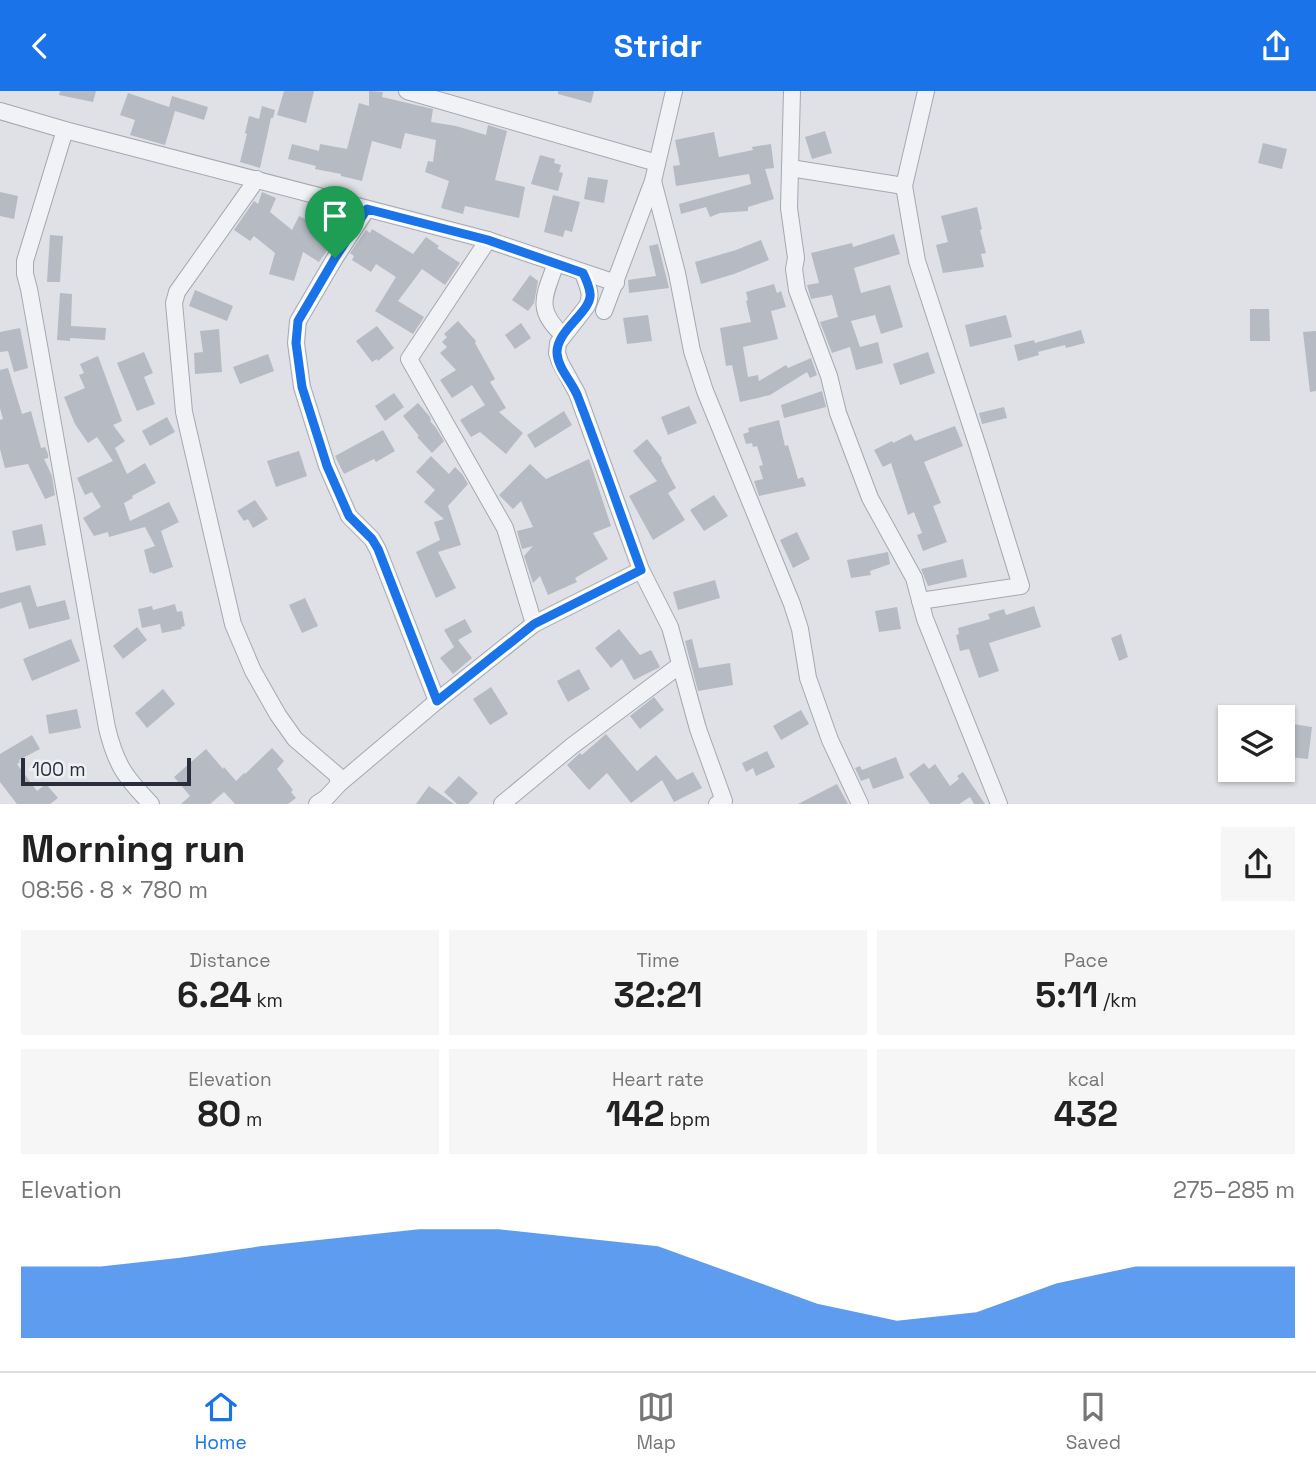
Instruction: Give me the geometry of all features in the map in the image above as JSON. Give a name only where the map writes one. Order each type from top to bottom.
[{"type":"street","points":[[407,91],[657,163]]},
{"type":"street","points":[[604,311],[653,181],[674,91]]},
{"type":"street","points":[[792,91],[789,208],[796,258],[794,269],[797,290],[829,376],[838,414],[870,498],[914,578],[925,619],[999,804]]},
{"type":"street","points":[[920,601],[1021,586],[917,261],[904,186],[926,91]]},
{"type":"street","points":[[0,111],[488,240],[616,283]]},
{"type":"street","points":[[65,130],[25,261],[25,274],[107,728],[113,753],[124,773],[151,804]]},
{"type":"street","points":[[790,169],[904,186]]},
{"type":"street","points":[[257,179],[177,292],[174,315],[184,412],[233,624],[253,671],[278,715],[295,739],[337,775],[339,784]]},
{"type":"street","points":[[653,181],[677,273],[692,351],[705,391],[792,604],[800,629],[808,678],[830,740],[860,804]]},
{"type":"street","points":[[367,209],[298,321],[296,343],[302,387],[327,466],[349,516],[378,549],[437,701]]},
{"type":"street","points":[[488,240],[409,359],[505,528],[534,624]]},
{"type":"street","points":[[556,263],[544,308],[548,319],[563,335]]},
{"type":"street","points":[[583,273],[590,299],[558,343],[557,353],[577,393],[641,570],[670,627],[722,803]]},
{"type":"street","points":[[317,804],[437,701],[534,624],[641,570]]},
{"type":"street","points":[[502,804],[572,746],[680,665]]},
{"type":"building","points":[[60,91],[96,91],[93,102],[59,95]]},
{"type":"building","points":[[284,91],[314,91],[306,123],[277,115]]},
{"type":"building","points":[[369,91],[383,92],[382,97],[433,109],[431,122],[486,135],[488,125],[507,131],[495,180],[525,187],[519,218],[465,206],[463,214],[441,208],[449,181],[425,172],[428,161],[433,162],[436,140],[405,133],[401,149],[372,141],[362,181],[288,159],[292,144],[319,151],[320,144],[347,149],[359,103],[369,106]]},
{"type":"building","points":[[558,91],[594,91],[591,103],[558,94]]},
{"type":"building","points":[[128,93],[169,107],[172,96],[208,107],[204,120],[175,111],[165,145],[130,135],[135,120],[120,115]]},
{"type":"building","points":[[262,106],[275,110],[260,168],[240,162],[249,116],[259,119]]},
{"type":"building","points":[[825,131],[832,153],[812,159],[805,137]]},
{"type":"building","points":[[714,132],[719,157],[771,144],[774,168],[765,169],[774,199],[748,207],[748,211],[720,213],[710,217],[706,207],[681,214],[679,204],[751,184],[749,174],[676,186],[673,166],[680,165],[675,140]]},
{"type":"building","points":[[1263,143],[1287,149],[1282,169],[1258,163]]},
{"type":"building","points":[[540,155],[555,159],[554,163],[561,165],[559,172],[563,173],[558,191],[531,184]]},
{"type":"building","points":[[588,177],[608,180],[604,203],[584,199]]},
{"type":"building","points":[[0,192],[18,196],[14,219],[0,216]]},
{"type":"building","points":[[262,192],[276,198],[270,212],[292,230],[299,216],[325,228],[328,223],[339,228],[319,262],[303,252],[294,281],[269,274],[275,253],[254,236],[250,241],[234,230],[254,201],[258,204]]},
{"type":"building","points":[[553,195],[580,202],[572,232],[565,230],[563,237],[544,232]]},
{"type":"building","points":[[977,207],[986,253],[981,254],[984,267],[943,273],[936,245],[948,242],[941,216]]},
{"type":"building","points":[[372,229],[413,254],[426,237],[460,263],[445,285],[422,269],[398,301],[424,317],[413,334],[375,311],[396,277],[376,264],[371,272],[352,260],[354,256],[350,253],[366,230],[370,233]]},
{"type":"building","points":[[894,234],[900,254],[854,268],[861,293],[890,285],[903,327],[881,334],[875,315],[851,321],[860,347],[878,342],[883,363],[856,370],[850,347],[832,353],[820,322],[838,317],[832,295],[811,299],[807,285],[819,283],[811,253],[852,243],[853,247]]},
{"type":"building","points":[[50,235],[63,236],[60,282],[47,282]]},
{"type":"building","points":[[761,240],[769,260],[701,284],[695,262]]},
{"type":"building","points":[[658,244],[669,288],[629,293],[628,280],[656,276],[649,246]]},
{"type":"building","points":[[530,275],[538,281],[534,303],[528,311],[512,300]]},
{"type":"building","points":[[774,284],[777,293],[781,291],[786,307],[771,311],[778,339],[743,347],[748,377],[758,375],[759,381],[786,365],[788,368],[811,358],[817,375],[810,378],[807,372],[770,395],[740,402],[732,365],[726,366],[720,328],[751,322],[746,292]]},
{"type":"building","points":[[195,290],[233,306],[227,321],[189,306]]},
{"type":"building","points":[[60,293],[72,294],[71,326],[106,328],[105,340],[57,340]]},
{"type":"building","points":[[1250,309],[1269,309],[1270,341],[1250,341]]},
{"type":"building","points":[[648,315],[652,341],[627,344],[623,318]]},
{"type":"building","points":[[1006,315],[1012,337],[970,347],[965,325]]},
{"type":"building","points":[[458,321],[476,341],[495,379],[490,382],[506,408],[499,412],[523,433],[506,454],[480,432],[471,437],[460,420],[485,405],[472,385],[452,398],[440,380],[456,370],[440,353],[447,347],[442,342],[447,337],[444,334]]},
{"type":"building","points":[[521,323],[531,338],[515,349],[505,335]]},
{"type":"building","points":[[377,326],[394,348],[378,361],[377,359],[372,362],[356,341]]},
{"type":"building","points":[[20,328],[28,368],[14,372],[8,351],[0,352],[0,332]]},
{"type":"building","points":[[219,329],[222,372],[195,374],[194,353],[203,352],[200,331]]},
{"type":"building","points":[[1081,330],[1085,343],[1038,352],[1039,355],[1018,361],[1014,345],[1034,340],[1035,343]]},
{"type":"building","points":[[1316,331],[1316,391],[1310,392],[1303,332]]},
{"type":"building","points":[[144,352],[153,373],[144,377],[155,404],[137,411],[117,363]]},
{"type":"building","points":[[928,352],[935,373],[900,385],[893,364]]},
{"type":"building","points":[[268,354],[274,371],[240,384],[233,367]]},
{"type":"building","points":[[98,356],[122,421],[113,425],[125,441],[115,448],[127,474],[145,463],[156,483],[124,503],[130,521],[169,502],[179,522],[161,531],[173,567],[153,574],[150,573],[144,550],[155,546],[145,527],[109,537],[108,532],[94,536],[83,518],[101,507],[92,492],[85,495],[77,478],[113,461],[97,437],[88,443],[75,424],[64,397],[85,388],[79,375],[84,373],[80,364]]},
{"type":"building","points":[[8,368],[22,414],[31,411],[41,448],[45,447],[48,454],[48,458],[44,459],[52,476],[55,495],[45,499],[28,464],[5,468],[0,449],[0,420],[3,419],[0,408],[0,370]]},
{"type":"building","points":[[822,391],[826,407],[784,418],[781,405]]},
{"type":"building","points":[[394,393],[404,407],[385,421],[375,406]]},
{"type":"building","points":[[418,403],[444,441],[432,453],[403,416]]},
{"type":"building","points":[[689,406],[697,423],[668,435],[661,417]]},
{"type":"building","points":[[1004,407],[1007,418],[982,424],[979,413]]},
{"type":"building","points":[[564,411],[572,425],[535,448],[527,435]]},
{"type":"building","points":[[167,417],[175,432],[150,446],[142,431]]},
{"type":"building","points":[[779,420],[785,446],[788,445],[798,479],[803,477],[806,486],[759,496],[754,481],[763,479],[759,466],[763,465],[757,446],[746,444],[743,434],[749,432],[748,428]]},
{"type":"building","points":[[955,426],[963,446],[924,462],[941,503],[933,506],[947,542],[923,551],[917,535],[922,533],[914,512],[908,515],[891,463],[883,467],[874,450],[911,434],[915,441]]},
{"type":"building","points":[[383,430],[395,451],[376,462],[374,459],[344,474],[335,456]]},
{"type":"building","points":[[647,439],[662,458],[676,488],[668,493],[685,520],[653,540],[629,496],[657,481],[633,451]]},
{"type":"building","points":[[299,451],[307,476],[276,487],[267,461]]},
{"type":"building","points":[[431,456],[449,474],[455,467],[468,484],[448,506],[461,545],[438,552],[456,588],[436,598],[416,552],[440,540],[434,522],[444,519],[424,502],[435,490],[416,472]]},
{"type":"building","points":[[589,459],[611,526],[593,533],[608,559],[575,578],[577,582],[548,595],[540,576],[533,583],[524,556],[533,546],[522,549],[517,531],[533,527],[521,501],[513,509],[499,495],[530,464],[546,479]]},
{"type":"building","points":[[714,495],[728,516],[704,531],[690,510]]},
{"type":"building","points":[[255,500],[268,519],[253,528],[248,519],[244,521],[237,511]]},
{"type":"building","points":[[42,524],[46,545],[16,551],[12,531]]},
{"type":"building","points":[[797,532],[810,559],[793,568],[780,540]]},
{"type":"building","points":[[888,552],[890,564],[870,571],[871,575],[851,578],[847,560]]},
{"type":"building","points":[[963,559],[967,577],[928,586],[921,569]]},
{"type":"building","points":[[715,580],[720,598],[678,610],[673,592]]},
{"type":"building","points":[[30,585],[37,607],[65,600],[70,619],[29,629],[21,602],[0,609],[0,593]]},
{"type":"building","points":[[305,598],[318,626],[302,633],[289,605]]},
{"type":"building","points":[[175,604],[177,612],[182,611],[185,626],[181,627],[182,629],[162,633],[160,624],[142,628],[138,609],[152,606],[153,610]]},
{"type":"building","points":[[1034,606],[1041,627],[989,643],[999,671],[979,678],[969,649],[960,651],[956,635],[959,634],[958,628],[990,619],[988,614],[1004,609],[1006,615]]},
{"type":"building","points":[[897,607],[901,629],[879,632],[875,611]]},
{"type":"building","points":[[465,619],[472,632],[458,640],[472,658],[453,674],[440,658],[454,647],[444,630]]},
{"type":"building","points":[[137,627],[147,640],[123,659],[113,646]]},
{"type":"building","points":[[619,629],[640,655],[651,650],[660,667],[634,680],[622,659],[611,668],[595,648]]},
{"type":"building","points":[[1121,634],[1128,657],[1119,661],[1111,638]]},
{"type":"building","points":[[71,639],[80,661],[32,681],[23,659]]},
{"type":"building","points":[[692,639],[699,668],[730,663],[733,685],[698,691],[685,641]]},
{"type":"building","points":[[579,669],[590,689],[568,702],[557,681]]},
{"type":"building","points":[[491,687],[508,714],[490,725],[473,699]]},
{"type":"building","points":[[163,689],[175,704],[147,728],[135,713]]},
{"type":"building","points":[[654,697],[664,710],[640,729],[630,716]]},
{"type":"building","points":[[77,709],[81,728],[49,734],[46,715]]},
{"type":"building","points":[[801,710],[809,724],[781,740],[773,726]]},
{"type":"building","points":[[1295,724],[1312,727],[1308,759],[1295,758]]},
{"type":"building","points":[[606,734],[637,771],[656,755],[677,780],[693,772],[702,788],[674,802],[662,780],[631,803],[607,773],[589,790],[567,765]]},
{"type":"building","points":[[32,735],[40,749],[19,760],[17,764],[37,791],[46,784],[58,798],[50,804],[17,804],[0,782],[0,754]]},
{"type":"building","points":[[272,748],[284,761],[277,769],[296,798],[288,804],[235,804],[224,792],[210,804],[181,804],[190,796],[174,777],[206,749],[236,781]]},
{"type":"building","points":[[767,751],[775,767],[756,776],[753,768],[746,772],[742,763]]},
{"type":"building","points":[[896,757],[904,778],[873,789],[869,778],[861,781],[855,768],[860,766],[862,770]]},
{"type":"building","points":[[924,763],[929,769],[935,764],[950,786],[963,772],[985,804],[974,804],[970,797],[959,804],[930,804],[909,774]]},
{"type":"building","points":[[459,776],[478,793],[468,804],[457,804],[444,792]]},
{"type":"building","points":[[837,784],[848,804],[798,804]]},
{"type":"building","points":[[429,786],[454,804],[416,804]]},
{"type":"route","points":[[367,209],[488,240],[583,273],[590,293],[587,306],[558,343],[557,353],[577,393],[641,570],[534,624],[437,701],[378,549],[349,516],[327,466],[302,387],[296,343],[298,321],[335,258],[367,209]]}]
